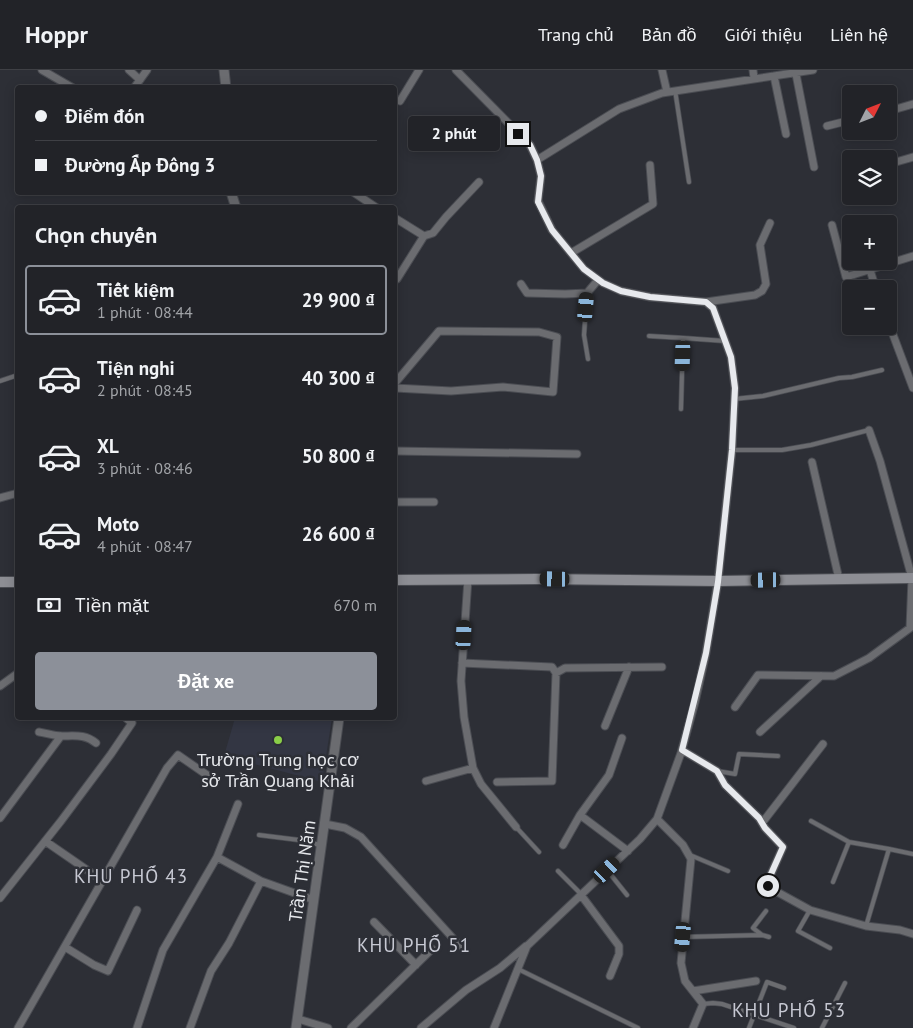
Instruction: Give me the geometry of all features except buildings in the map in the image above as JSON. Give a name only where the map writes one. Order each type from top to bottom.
[{"type":"main road","points":[[397,580],[718,582],[839,578],[912,578]]},
{"type":"main road","points":[[0,582],[15,582]]},
{"type":"street","points":[[42,70],[68,85]]},
{"type":"street","points":[[129,70],[140,80]]},
{"type":"street","points":[[136,85],[147,70]]},
{"type":"street","points":[[224,70],[226,85]]},
{"type":"street","points":[[400,100],[418,70]]},
{"type":"street","points":[[456,70],[530,145],[537,160],[541,176],[538,202],[552,230],[584,269],[598,280],[621,291],[650,297],[706,302],[755,295],[762,291],[766,284],[760,246],[770,223]]},
{"type":"street","points":[[662,70],[666,92]]},
{"type":"street","points":[[752,70],[754,78]]},
{"type":"street","points":[[537,160],[619,109],[666,92],[813,70]]},
{"type":"street","points":[[796,74],[814,167]]},
{"type":"street","points":[[774,76],[786,134]]},
{"type":"street","points":[[898,108],[913,104]]},
{"type":"street","points":[[827,126],[842,122]]},
{"type":"street","points":[[897,162],[913,157]]},
{"type":"street","points":[[571,253],[653,204],[650,165]]},
{"type":"street","points":[[397,219],[424,236],[433,234],[446,217],[479,182]]},
{"type":"street","points":[[358,195],[373,205]]},
{"type":"street","points":[[832,225],[842,262]]},
{"type":"street","points":[[397,280],[424,236]]},
{"type":"street","points":[[897,261],[913,256]]},
{"type":"street","points":[[844,270],[846,277],[870,270],[873,280]]},
{"type":"street","points":[[520,284],[527,293],[587,293],[598,280]]},
{"type":"street","points":[[421,1028],[466,990],[500,968],[527,946],[640,839],[657,819],[682,750],[706,653],[718,582],[732,450],[735,388],[731,357],[713,308],[706,302]]},
{"type":"street","points":[[397,381],[439,331],[539,332],[557,338],[553,392],[503,387],[452,391],[397,388]]},
{"type":"street","points":[[893,335],[912,383]]},
{"type":"street","points":[[735,707],[758,675],[834,676],[869,658],[910,628],[912,578],[880,461],[869,430]]},
{"type":"street","points":[[397,451],[577,454]]},
{"type":"street","points":[[812,462],[839,578]]},
{"type":"street","points":[[0,498],[15,494]]},
{"type":"street","points":[[397,502],[434,502]]},
{"type":"street","points":[[468,579],[461,681],[464,716],[473,768],[481,784],[516,827]]},
{"type":"street","points":[[462,663],[552,667],[556,673],[552,781],[497,782]]},
{"type":"street","points":[[605,726],[629,667]]},
{"type":"street","points":[[556,673],[565,668],[662,667]]},
{"type":"street","points":[[0,686],[15,675]]},
{"type":"street","points":[[760,732],[821,676]]},
{"type":"street","points":[[0,898],[111,754],[130,720]]},
{"type":"street","name":"Trần Thị Năm","points":[[297,1023],[339,720]]},
{"type":"street","points":[[38,732],[61,736],[83,736],[90,738],[96,743]]},
{"type":"street","points":[[0,818],[61,736]]},
{"type":"street","points":[[563,845],[580,815],[609,775],[622,738]]},
{"type":"street","points":[[762,823],[823,744]]},
{"type":"street","points":[[682,750],[717,771],[725,785],[783,847],[767,883],[768,886],[810,910],[866,926],[900,930],[913,934]]},
{"type":"street","points":[[18,1028],[167,768],[178,755],[207,775]]},
{"type":"street","points":[[426,781],[473,768]]},
{"type":"street","points":[[137,1028],[163,950],[217,857],[238,804]]},
{"type":"street","points":[[580,815],[628,850]]},
{"type":"street","points":[[657,819],[690,855],[691,864],[681,963],[683,977],[703,1004],[693,1028]]},
{"type":"street","points":[[324,824],[345,828],[361,837],[460,946]]},
{"type":"street","points":[[45,841],[102,881]]},
{"type":"street","points":[[217,857],[261,881],[314,900]]},
{"type":"street","points":[[190,1028],[211,970],[229,943],[261,881]]},
{"type":"street","points":[[581,895],[619,946],[620,954],[610,976]]},
{"type":"street","points":[[65,947],[94,965],[108,971],[137,910]]},
{"type":"street","points":[[374,922],[416,965]]},
{"type":"street","points":[[494,1028],[527,946]]},
{"type":"street","points":[[351,1028],[432,949]]},
{"type":"street","points":[[693,991],[756,981]]},
{"type":"street","points":[[297,1023],[328,1028]]},
{"type":"lane","points":[[675,90],[689,182]]},
{"type":"lane","points":[[587,293],[584,336],[588,359]]},
{"type":"lane","points":[[649,336],[725,341]]},
{"type":"lane","points":[[681,409],[684,338]]},
{"type":"lane","points":[[734,399],[763,396],[882,370]]},
{"type":"lane","points":[[0,381],[15,376]]},
{"type":"lane","points":[[732,450],[782,450],[811,445],[869,430]]},
{"type":"lane","points":[[717,771],[735,774],[739,754],[778,756]]},
{"type":"lane","points":[[810,821],[849,842],[913,854]]},
{"type":"lane","points":[[516,827],[539,852]]},
{"type":"lane","points":[[259,835],[307,841],[322,846]]},
{"type":"lane","points":[[833,882],[849,842]]},
{"type":"lane","points":[[866,926],[889,849]]},
{"type":"lane","points":[[690,855],[728,871]]},
{"type":"lane","points":[[607,870],[627,895]]},
{"type":"lane","points":[[558,871],[581,895]]},
{"type":"lane","points":[[762,936],[753,928],[766,910]]},
{"type":"lane","points":[[810,910],[798,931],[830,948]]},
{"type":"lane","points":[[683,937],[769,937]]},
{"type":"lane","points":[[518,969],[638,1028]]},
{"type":"lane","points":[[749,1028],[767,982],[784,988]]},
{"type":"lane","points":[[822,1028],[845,983]]},
{"type":"lane","points":[[703,1004],[722,1004],[794,1028]]},
{"type":"shaded area","name":"Trường Trung học cơ sở Trần Quang Khải","points":[[234,720],[332,720],[322,782],[224,756]]},
{"type":"place","name":"Trường Trung học cơ sở Trần Quang Khải","points":[[278,740]]},
{"type":"district","name":"KHU PHỐ 43","points":[[131,876]]},
{"type":"district","name":"KHU PHỐ 51","points":[[414,945]]},
{"type":"district","name":"KHU PHỐ 53","points":[[789,1010]]},
{"type":"route","points":[[518,134],[530,145],[537,160],[541,176],[538,202],[552,230],[584,269],[603,283],[621,291],[650,297],[706,302],[713,308],[731,357],[735,388],[732,450],[718,582],[706,653],[682,750],[717,771],[725,785],[759,818],[765,828],[783,847],[767,883],[768,886]]}]
